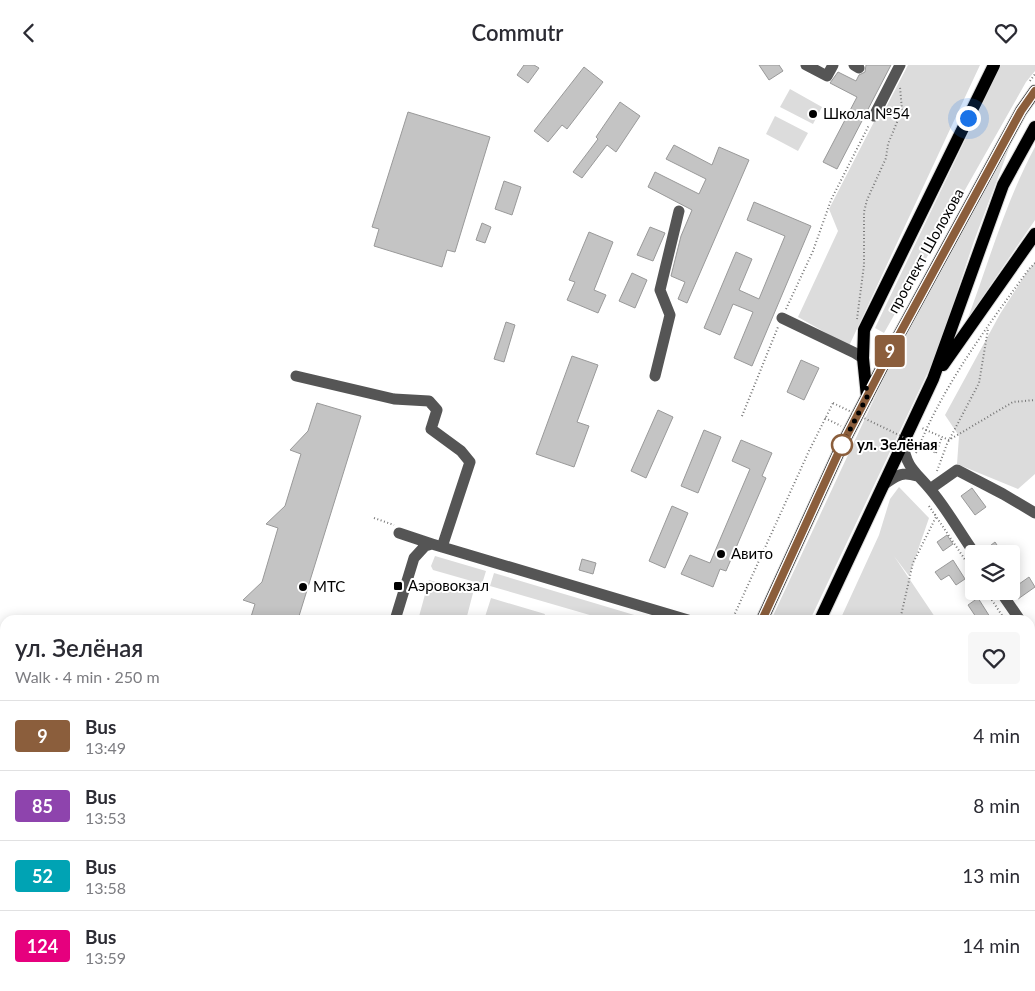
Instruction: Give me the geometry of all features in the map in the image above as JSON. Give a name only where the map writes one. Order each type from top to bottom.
[{"type":"main road","points":[[867,397],[864,330],[994,65]]},
{"type":"main road","name":"проспект Шолохова","points":[[764,615],[833,463],[892,348],[1026,103],[1033,85]]},
{"type":"main road","points":[[822,615],[934,379],[1003,185],[1035,127]]},
{"type":"main road","points":[[934,379],[1035,233]]},
{"type":"street","points":[[806,65],[827,76],[832,65]]},
{"type":"street","points":[[874,116],[898,69]]},
{"type":"street","points":[[655,376],[670,315],[660,290],[679,211]]},
{"type":"street","points":[[782,318],[864,358]]},
{"type":"street","points":[[296,375],[394,399],[429,401],[437,410],[431,429],[461,451],[470,462],[437,545]]},
{"type":"street","points":[[903,443],[905,456],[917,476],[930,489],[968,545]]},
{"type":"street","points":[[930,489],[957,470],[1035,513]]},
{"type":"street","points":[[883,485],[900,474],[906,473],[917,476]]},
{"type":"street","points":[[400,530],[437,545],[671,615]]},
{"type":"street","points":[[397,615],[414,557],[425,546],[437,545]]},
{"type":"street","points":[[1006,600],[1017,615]]},
{"type":"path","points":[[857,323],[864,265],[864,211],[866,200],[886,158],[888,144],[902,110],[898,69]]},
{"type":"path","points":[[1033,85],[1035,74]]},
{"type":"path","points":[[742,415],[782,318],[813,251],[830,200],[874,116]]},
{"type":"path","points":[[949,440],[926,430],[935,411],[988,326],[1035,263]]},
{"type":"path","points":[[937,471],[949,440],[979,383],[988,326]]},
{"type":"path","points":[[949,440],[1013,402],[1035,399]]},
{"type":"path","points":[[734,615],[833,403],[936,453],[942,437]]},
{"type":"path","points":[[825,418],[850,431]]},
{"type":"path","points":[[901,615],[913,563],[936,517],[934,507]]},
{"type":"path","points":[[374,518],[400,530]]},
{"type":"path","points":[[992,600],[1003,615]]},
{"type":"shaded area","points":[[908,65],[980,65],[849,346],[798,317],[838,231],[829,209],[876,118],[880,119]]},
{"type":"shaded area","points":[[1001,65],[1035,65],[1035,71],[1026,82],[884,333],[875,328]]},
{"type":"shaded area","points":[[790,89],[822,107],[813,124],[780,107]]},
{"type":"shaded area","points":[[775,116],[808,133],[798,151],[766,134]]},
{"type":"shaded area","points":[[1011,143],[974,241],[936,355],[812,615],[773,615],[917,307]]},
{"type":"shaded area","points":[[1035,147],[1035,220],[968,318],[998,231],[1015,188]]},
{"type":"shaded area","points":[[1035,263],[1035,474],[1018,489],[957,464],[959,436],[945,415],[1000,314],[1029,269]]},
{"type":"shaded area","points":[[899,487],[929,518],[909,576],[894,556],[934,615],[842,615],[879,535],[890,499]]},
{"type":"shaded area","points":[[435,556],[486,571],[482,584],[433,570],[431,566]]},
{"type":"shaded area","points":[[494,573],[634,615],[590,615],[490,586]]},
{"type":"shaded area","points":[[429,580],[473,593],[467,615],[419,615]]},
{"type":"shaded area","points":[[491,598],[545,614],[545,615],[486,615]]},
{"type":"building","points":[[524,65],[534,65],[539,68],[528,83],[517,75]]},
{"type":"building","points":[[759,65],[779,65],[783,71],[769,80]]},
{"type":"building","points":[[866,65],[891,65],[837,169],[823,162],[857,97],[830,83],[838,72],[856,81],[859,75],[865,72]]},
{"type":"building","points":[[584,67],[603,82],[567,129],[562,125],[548,142],[534,131]]},
{"type":"building","points":[[620,102],[640,116],[616,152],[607,145],[582,178],[573,172],[598,139],[596,137]]},
{"type":"building","points":[[408,112],[490,137],[455,252],[447,250],[442,267],[374,246],[379,229],[372,227]]},
{"type":"building","points":[[674,145],[712,165],[719,147],[749,160],[687,303],[678,299],[685,282],[671,276],[681,236],[692,210],[648,187],[655,172],[699,194],[706,179],[666,159]]},
{"type":"building","points":[[504,181],[521,187],[512,215],[495,209]]},
{"type":"building","points":[[754,202],[811,226],[752,366],[734,358],[753,312],[733,304],[720,335],[704,328],[736,252],[752,259],[739,290],[759,299],[785,236],[747,220]]},
{"type":"building","points":[[482,223],[491,227],[485,243],[476,240]]},
{"type":"building","points":[[650,227],[665,233],[653,261],[637,255]]},
{"type":"building","points":[[589,232],[613,242],[594,290],[606,295],[598,313],[567,300],[575,282],[569,280]]},
{"type":"building","points":[[632,273],[647,280],[635,308],[619,301]]},
{"type":"building","points":[[506,322],[515,325],[504,362],[494,359]]},
{"type":"building","points":[[572,356],[598,365],[577,422],[589,426],[574,467],[536,454]]},
{"type":"building","points":[[801,360],[819,368],[804,400],[787,392]]},
{"type":"building","points":[[317,403],[361,416],[300,615],[252,615],[255,604],[243,600],[262,582],[278,528],[266,524],[285,506],[301,454],[290,450],[308,431]]},
{"type":"building","points":[[658,410],[673,417],[646,478],[631,471]]},
{"type":"building","points":[[704,430],[721,437],[698,493],[681,486]]},
{"type":"building","points":[[741,440],[772,453],[762,476],[766,478],[726,571],[720,569],[713,587],[681,574],[690,555],[710,563],[750,469],[732,461]]},
{"type":"building","points":[[972,488],[986,507],[975,515],[961,496]]},
{"type":"building","points":[[672,506],[688,513],[665,568],[649,561]]},
{"type":"building","points":[[947,535],[953,544],[943,551],[937,542]]},
{"type":"building","points":[[582,559],[596,563],[593,574],[579,570]]},
{"type":"building","points":[[953,560],[965,579],[956,585],[949,575],[941,580],[935,572]]},
{"type":"building","points":[[1029,577],[1035,587],[1020,598],[1020,583]]},
{"type":"building","points":[[975,600],[979,600],[989,615],[975,615],[968,605]]},
{"type":"bus line","name":"9","points":[[764,615],[833,463],[892,348],[1021,111],[1035,91]]},
{"type":"place","name":"Школа №54","points":[[813,114]]},
{"type":"place","name":"ул. Зелёная","points":[[842,445]]},
{"type":"place","name":"Авито","points":[[721,554]]},
{"type":"place","name":"Аэровокзал","points":[[398,586]]},
{"type":"place","name":"МТС","points":[[303,587]]},
{"type":"route","points":[[842,445],[867,397],[864,330],[968,118]]}]
